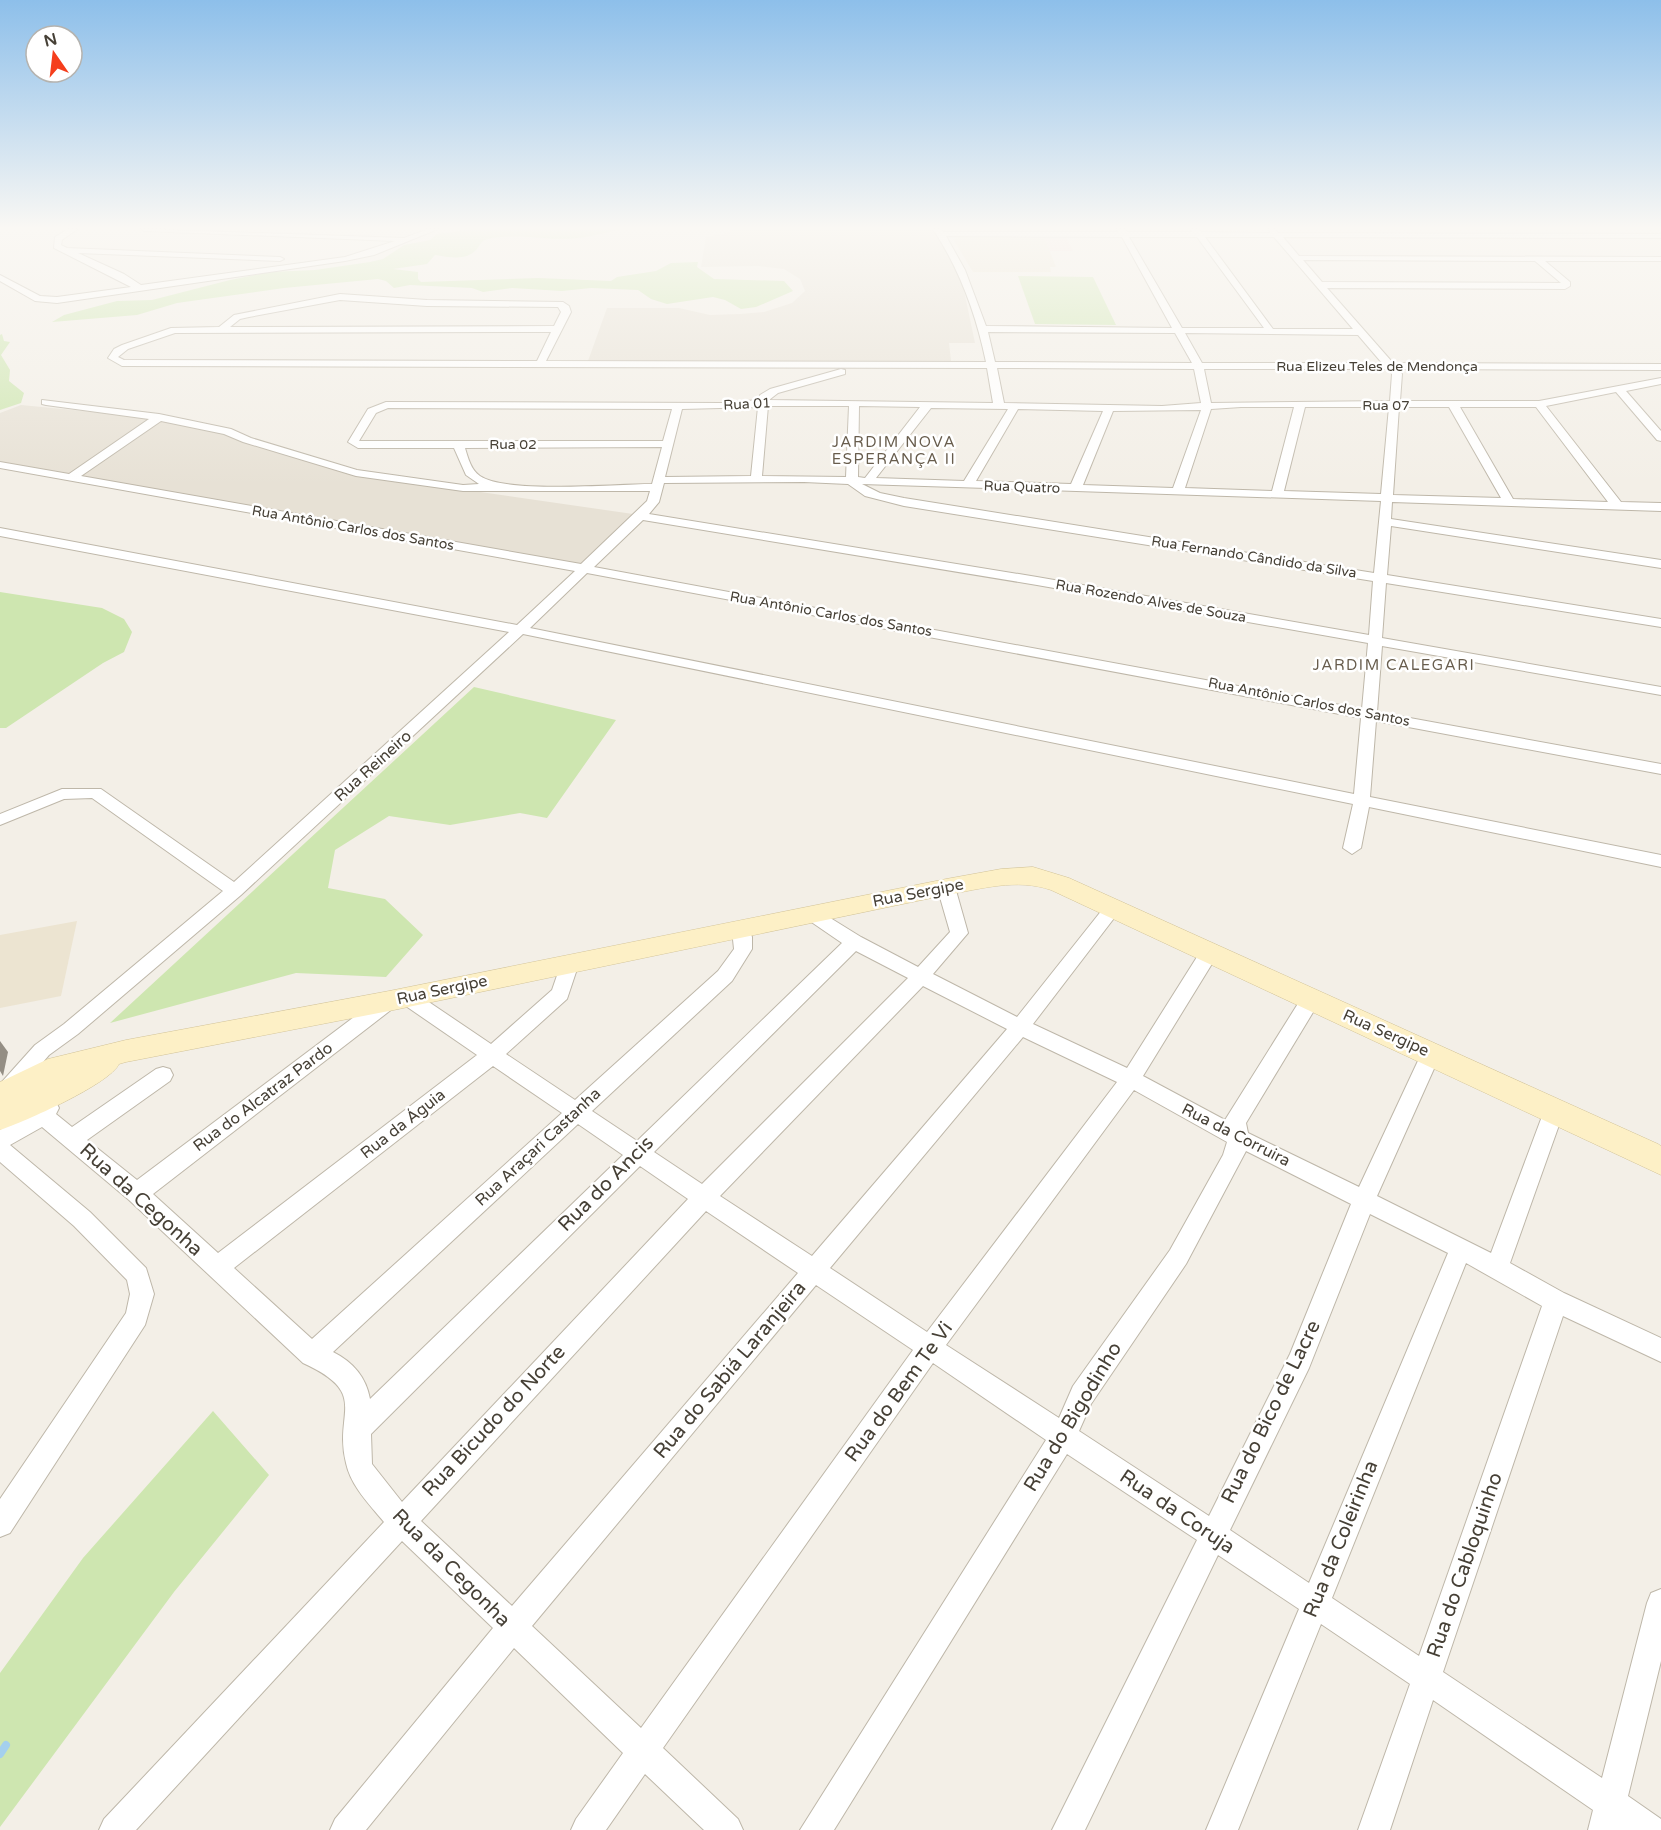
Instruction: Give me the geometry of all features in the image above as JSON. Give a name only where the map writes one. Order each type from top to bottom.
[{"type":"street","points":[[222,329],[237,317],[247,314]]},
{"type":"street","points":[[540,364],[565,314]]},
{"type":"street","points":[[978,314],[999,406]]},
{"type":"street","points":[[1170,314],[1198,365],[1207,406],[1178,491]]},
{"type":"street","points":[[1258,314],[1271,332]]},
{"type":"street","points":[[1345,314],[1397,375],[1385,498],[1387,522],[1367,713],[1362,799],[1352,848]]},
{"type":"street","points":[[222,329],[556,329]]},
{"type":"street","name":"Rua Elizeu Teles de Mendonça","points":[[222,329],[164,332],[117,351],[113,358],[122,363],[992,368],[1198,365],[1661,367]]},
{"type":"street","points":[[982,329],[1360,332]]},
{"type":"street","points":[[756,479],[764,397],[774,391],[833,372],[992,368]]},
{"type":"street","name":"Rua 07","points":[[1109,408],[1539,404],[1661,381]]},
{"type":"street","points":[[1619,389],[1661,438]]},
{"type":"street","points":[[46,402],[159,417],[227,431],[247,440],[356,473],[463,488],[508,487]]},
{"type":"street","points":[[852,481],[854,403]]},
{"type":"street","name":"Rua 01","points":[[358,445],[353,442],[355,437],[372,411],[386,405],[678,406],[854,403],[1109,408]]},
{"type":"street","points":[[867,482],[928,404]]},
{"type":"street","points":[[1539,404],[1617,505]]},
{"type":"street","points":[[1277,494],[1300,405]]},
{"type":"street","name":"Rua Reineiro","points":[[1,1102],[42,1050],[71,1029],[235,891],[521,630],[640,516],[653,502],[678,406]]},
{"type":"street","points":[[967,486],[1015,406]]},
{"type":"street","points":[[1454,406],[1509,502]]},
{"type":"street","points":[[1076,489],[1109,408]]},
{"type":"street","points":[[70,478],[159,417]]},
{"type":"street","points":[[458,444],[469,473],[480,481],[508,487]]},
{"type":"street","name":"Rua 02","points":[[358,445],[668,444]]},
{"type":"street","name":"Rua Antônio Carlos dos Santos","points":[[0,465],[586,569],[1661,769]]},
{"type":"street","name":"Rua Quatro","points":[[508,487],[756,479],[1661,507]]},
{"type":"street","name":"Rua Fernando Cândido da Silva","points":[[852,481],[856,487],[869,493],[904,502],[1661,623]]},
{"type":"street","name":"Rua Rozendo Alves de Souza","points":[[640,516],[1661,691]]},
{"type":"street","points":[[1387,522],[1661,564]]},
{"type":"street","points":[[0,532],[521,630],[1661,861]]},
{"type":"street","points":[[0,820],[62,794],[80,791],[95,793],[235,891]]},
{"type":"street","name":"Rua Sergipe","points":[[60,1079],[126,1051],[398,999],[946,887],[1001,877],[1033,875],[1060,884],[1209,954],[1431,1053],[1661,1162]]},
{"type":"street","points":[[922,975],[959,933],[946,887]]},
{"type":"street","name":"Rua do Sabiá Laranjeira","points":[[346,1830],[512,1629],[1020,1027],[1112,909]]},
{"type":"street","name":"Rua da Corruira","points":[[813,915],[854,942],[1020,1027],[1131,1079],[1239,1138],[1461,1248],[1556,1301],[1660,1345]]},
{"type":"street","name":"Rua Araçari Castanha","points":[[312,1355],[725,976],[744,953],[745,942],[741,930]]},
{"type":"street","name":"Rua do Ancis","points":[[359,1428],[854,942]]},
{"type":"street","name":"Rua do Bem Te Vi","points":[[587,1830],[930,1347],[1131,1079],[1209,954]]},
{"type":"street","name":"Rua da Águia","points":[[216,1268],[492,1055],[560,994],[570,963]]},
{"type":"street","name":"Rua Bicudo do Norte","points":[[115,1830],[703,1197],[922,975]]},
{"type":"street","points":[[398,999],[492,1055],[577,1112]]},
{"type":"street","name":"Rua do Alcatraz Pardo","points":[[137,1193],[398,999]]},
{"type":"street","name":"Rua do Bigodinho","points":[[816,1830],[1064,1435],[1082,1395],[1178,1257],[1233,1157],[1239,1138],[1235,1122],[1311,999]]},
{"type":"street","name":"Rua Reineiro","points":[[43,1116],[60,1079],[63,1045],[71,1029]]},
{"type":"street","name":"Rua do Bico de Lacre","points":[[1068,1830],[1211,1536],[1300,1360],[1364,1200],[1431,1053]]},
{"type":"street","points":[[73,1138],[163,1075]]},
{"type":"street","points":[[1,1102],[60,1079]]},
{"type":"street","points":[[1497,1268],[1554,1111]]},
{"type":"street","name":"Rua da Coruja","points":[[577,1112],[636,1154],[1064,1435],[1426,1680],[1607,1816],[1650,1830]]},
{"type":"street","points":[[0,1140],[43,1116]]},
{"type":"street","name":"Rua da Cegonha","points":[[43,1116],[73,1138],[137,1193],[312,1355],[333,1363],[350,1377],[360,1401],[357,1451],[361,1469],[400,1521],[512,1629],[644,1749],[727,1830]]},
{"type":"street","points":[[0,1149],[82,1219],[138,1275],[142,1294],[137,1317],[0,1523]]},
{"type":"street","name":"Rua da Coleirinha","points":[[1222,1830],[1461,1248]]},
{"type":"street","name":"Rua do Cabloquinho","points":[[1374,1830],[1556,1301]]},
{"type":"street","points":[[1607,1816],[1661,1603]]},
{"type":"shaded area","points":[[605,314],[969,314],[975,343],[949,343],[951,361],[588,361]]},
{"type":"shaded area","points":[[21,405],[157,418],[234,437],[341,472],[633,514],[578,566],[0,463],[0,413]]},
{"type":"shaded area","points":[[77,921],[61,996],[0,1008],[0,935]]},
{"type":"green space","points":[[66,314],[139,314],[52,322]]},
{"type":"green space","points":[[1032,314],[1111,314],[1116,325],[1035,324]]},
{"type":"green space","points":[[2,334],[4,341],[10,342],[1,355],[10,370],[9,381],[24,393],[21,403],[0,410],[0,335]]},
{"type":"green space","points":[[0,592],[102,608],[124,619],[132,632],[124,652],[103,663],[6,728],[0,728]]},
{"type":"green space","points":[[474,687],[616,720],[547,818],[520,813],[450,825],[389,816],[335,850],[328,888],[385,899],[423,935],[386,977],[296,973],[110,1023]]},
{"type":"green space","points":[[213,1411],[269,1475],[174,1592],[0,1827],[0,1673],[83,1558]]},
{"type":"waterway","points":[[0,1754],[6,1745]]},
{"type":"district","name":"JARDIM NOVA ESPERANÇA II","points":[[894,450]]},
{"type":"district","name":"JARDIM CALEGARI","points":[[1394,665]]}]
